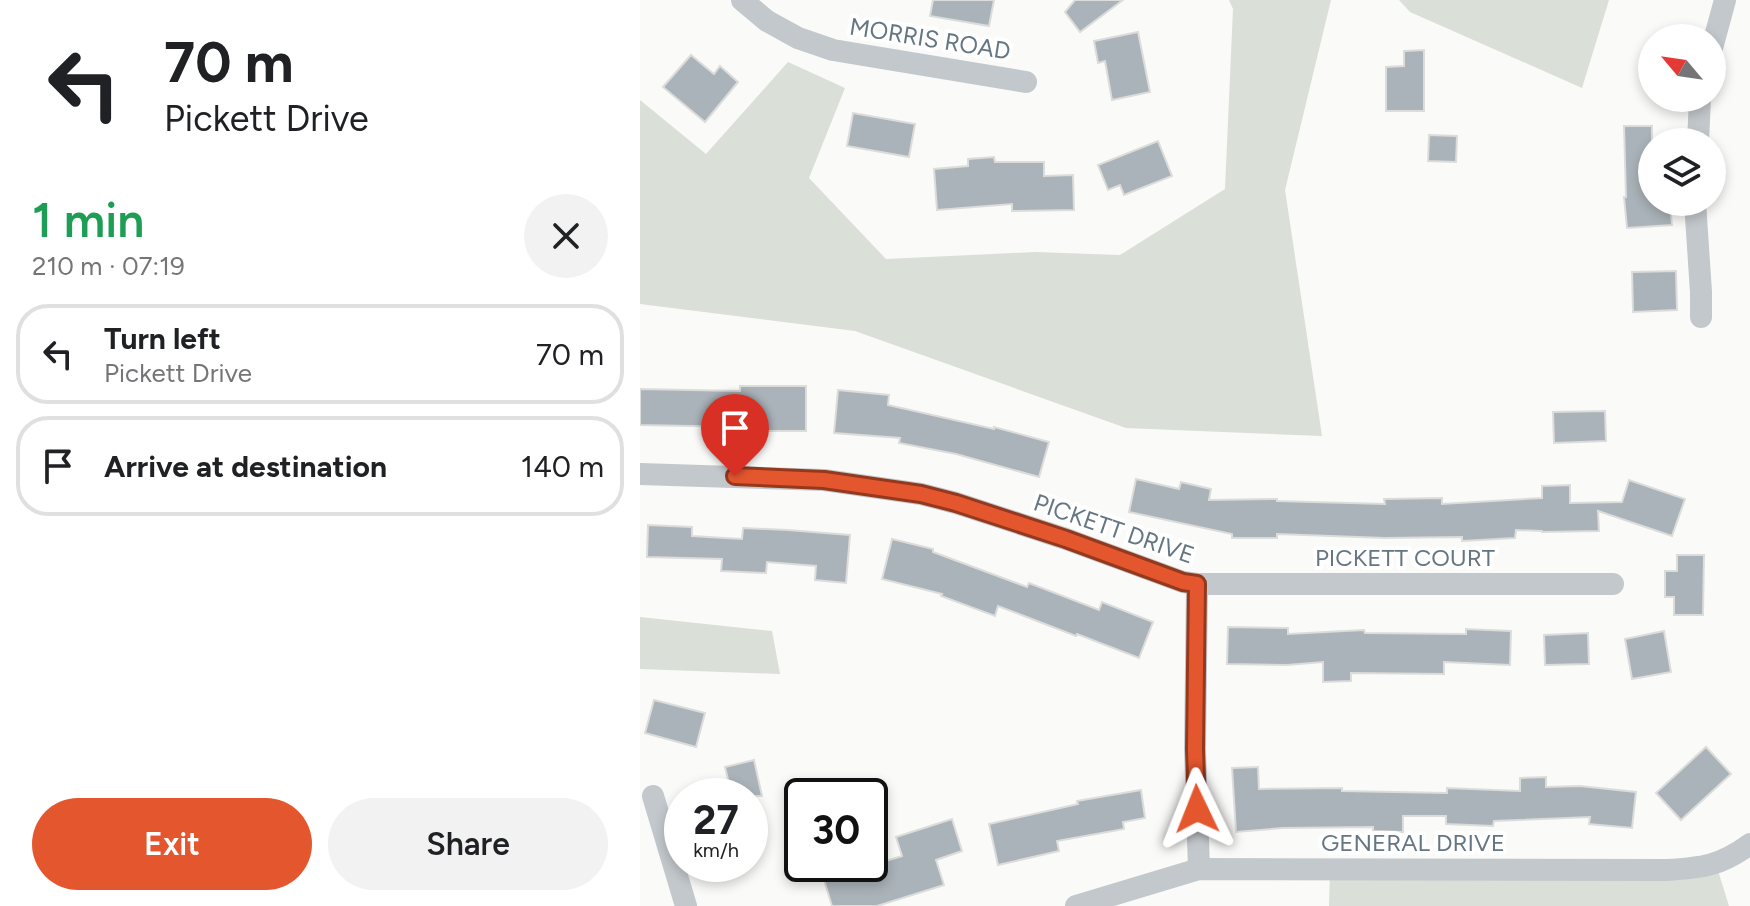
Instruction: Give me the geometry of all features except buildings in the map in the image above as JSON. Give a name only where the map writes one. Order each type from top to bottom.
[{"type":"street","name":"MORRIS ROAD","points":[[742,0],[767,21],[798,38],[833,50],[1026,82]]},
{"type":"street","points":[[1718,24],[1725,0]]},
{"type":"street","points":[[1696,216],[1701,317]]},
{"type":"street","name":"PICKETT DRIVE","points":[[640,474],[824,480],[921,494],[970,507],[1183,582],[1197,584],[1195,749],[1199,869]]},
{"type":"street","name":"PICKETT COURT","points":[[1197,584],[1613,584]]},
{"type":"street","points":[[653,796],[686,906]]},
{"type":"street","name":"GENERAL DRIVE","points":[[1076,906],[1199,869],[1677,870],[1716,864],[1750,844]]},
{"type":"shaded area","points":[[1229,0],[1331,0],[1285,190],[1322,436],[1126,428],[855,331],[640,304],[640,100],[706,154],[788,62],[845,88],[809,178],[886,259],[1035,252],[1120,255],[1225,189],[1233,9]]},
{"type":"shaded area","points":[[1399,0],[1609,0],[1582,88],[1410,12]]},
{"type":"shaded area","points":[[640,617],[772,631],[780,674],[640,669]]},
{"type":"shaded area","points":[[1716,864],[1729,906],[1329,906],[1330,869]]},
{"type":"route","points":[[735,476],[824,480],[921,494],[1066,539],[1183,582],[1197,584],[1197,809]]}]
